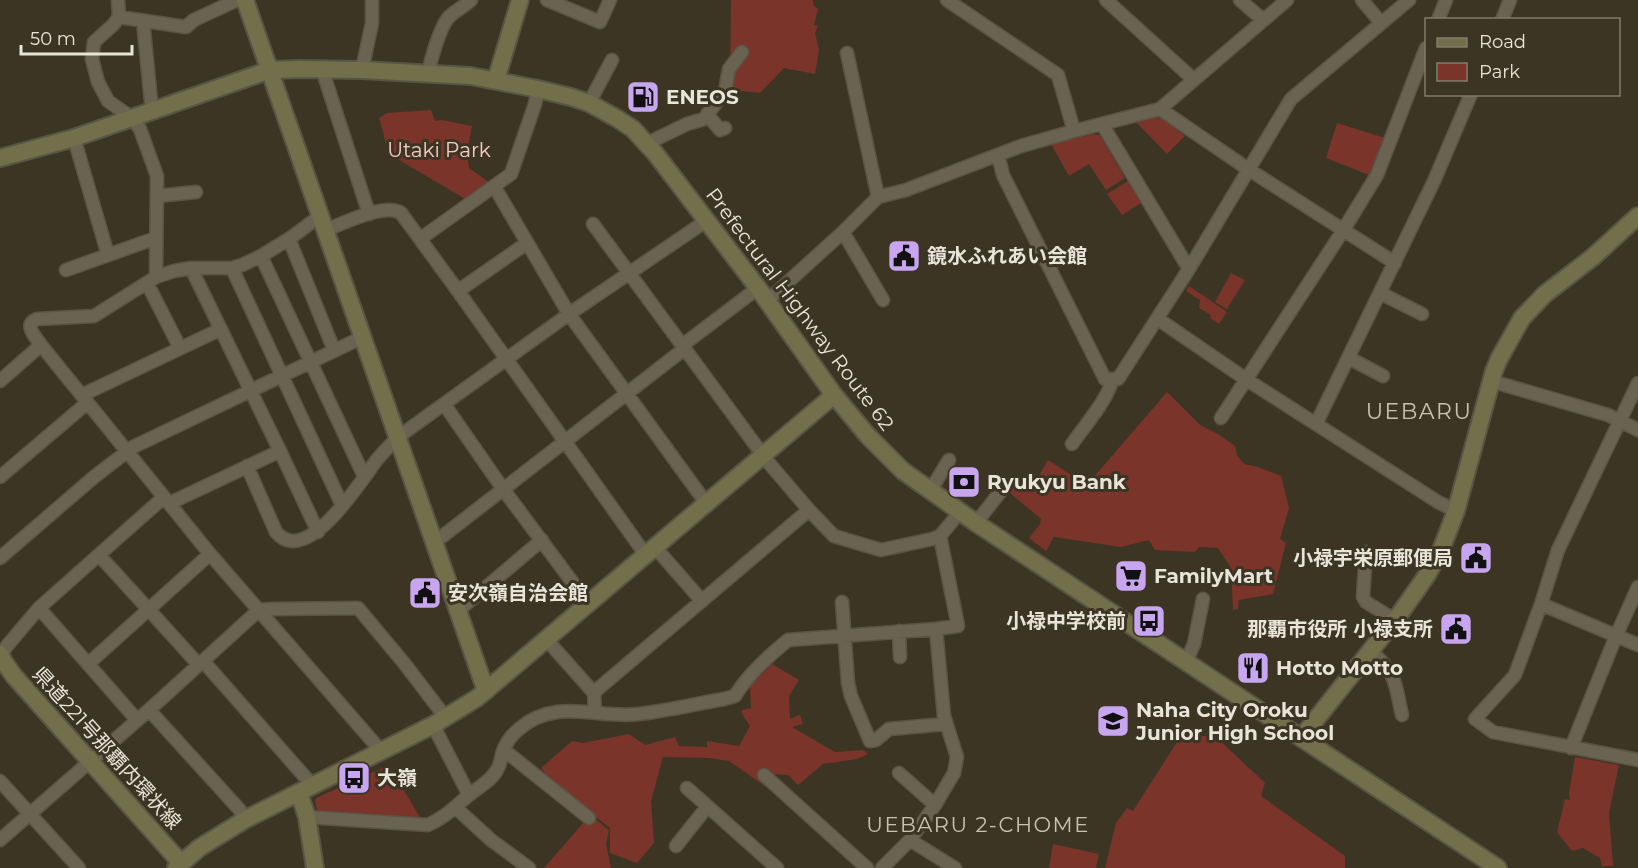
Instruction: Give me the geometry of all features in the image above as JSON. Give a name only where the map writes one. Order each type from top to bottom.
[{"type":"street","points":[[118,0],[118,17],[113,25],[94,42],[92,59],[98,82],[108,101],[132,118],[140,129],[157,176],[156,238],[151,280],[180,348]]},
{"type":"street","points":[[118,17],[186,27],[194,20],[237,0]]},
{"type":"street","points":[[245,0],[486,691]]},
{"type":"street","points":[[362,70],[372,23],[372,0]]},
{"type":"street","points":[[428,74],[430,60],[446,21],[471,0]]},
{"type":"street","points":[[496,80],[520,0]]},
{"type":"street","points":[[547,0],[600,22],[610,0]]},
{"type":"street","points":[[947,0],[1058,75],[1074,131]]},
{"type":"street","points":[[1106,0],[1193,80]]},
{"type":"street","points":[[1240,0],[1263,20]]},
{"type":"street","points":[[435,542],[684,348],[688,341],[763,295],[843,232],[878,197],[906,190],[998,155],[1074,131],[1160,109],[1287,0]]},
{"type":"street","points":[[1362,0],[1381,23]]},
{"type":"street","points":[[998,155],[1003,175],[1105,379],[1118,379],[1189,269],[1291,99],[1409,0]]},
{"type":"street","points":[[1439,18],[1446,0]]},
{"type":"street","points":[[1503,18],[1510,0]]},
{"type":"street","points":[[143,21],[152,111]]},
{"type":"street","points":[[1221,418],[1377,175],[1425,51]]},
{"type":"street","points":[[647,144],[677,128],[704,118],[725,91],[729,69],[742,52]]},
{"type":"street","points":[[847,52],[878,197]]},
{"type":"street","points":[[589,103],[612,60]]},
{"type":"street","points":[[322,69],[369,214]]},
{"type":"street","name":"Prefectural Highway Route 62","points":[[0,158],[74,138],[270,70],[362,70],[471,76],[538,89],[589,103],[633,129],[647,144],[763,295],[834,395],[903,471],[976,523],[1498,868]]},
{"type":"street","points":[[420,239],[511,174],[538,89]]},
{"type":"street","points":[[1316,424],[1434,181],[1470,96]]},
{"type":"street","points":[[1160,109],[1248,169],[1395,263]]},
{"type":"street","points":[[707,114],[720,130],[725,128]]},
{"type":"street","points":[[1102,124],[1189,269]]},
{"type":"street","points":[[74,138],[108,255]]},
{"type":"street","points":[[494,186],[569,314],[706,503]]},
{"type":"street","points":[[157,195],[196,192]]},
{"type":"street","points":[[381,751],[210,554],[41,345],[31,331],[31,321],[43,318],[94,316],[151,280],[174,271],[191,268],[232,268],[261,256],[289,239],[323,223],[382,210],[396,210],[401,213],[459,291],[564,441],[650,550],[702,601]]},
{"type":"street","points":[[1301,738],[1395,620],[1427,575],[1441,550],[1456,511],[1491,381],[1499,359],[1522,318],[1545,294],[1593,257],[1638,216]]},
{"type":"street","points":[[247,466],[276,532],[280,536],[287,541],[293,541],[318,532],[398,437],[569,314],[706,221]]},
{"type":"street","points":[[593,224],[763,454],[809,510],[834,536],[881,550],[940,536],[960,512]]},
{"type":"street","points":[[843,232],[883,300]]},
{"type":"street","points":[[66,270],[156,238]]},
{"type":"street","points":[[289,239],[334,350]]},
{"type":"street","points":[[459,291],[527,243]]},
{"type":"street","points":[[261,256],[364,477]]},
{"type":"street","points":[[191,268],[318,532]]},
{"type":"street","points":[[232,268],[342,505]]},
{"type":"street","points":[[1380,293],[1422,314]]},
{"type":"street","points":[[1158,319],[1247,380],[1438,502],[1456,511]]},
{"type":"street","points":[[0,477],[85,399],[180,348],[221,329]]},
{"type":"street","points":[[0,558],[94,477],[133,447],[363,337]]},
{"type":"street","points":[[0,381],[41,345]]},
{"type":"street","points":[[1349,358],[1383,376]]},
{"type":"street","points":[[1072,444],[1106,396],[1112,379]]},
{"type":"street","points":[[1491,381],[1608,415],[1638,430]]},
{"type":"street","points":[[1638,382],[1558,550],[1515,675],[1475,719],[1493,732],[1638,760]]},
{"type":"street","points":[[179,866],[199,848],[246,819],[439,722],[486,691],[834,395]]},
{"type":"street","points":[[444,404],[503,489],[588,603]]},
{"type":"street","points":[[0,656],[39,608],[99,555],[167,500],[280,451]]},
{"type":"street","points":[[930,491],[949,460]]},
{"type":"street","points":[[976,523],[1001,491]]},
{"type":"street","points":[[594,693],[809,510]]},
{"type":"street","points":[[308,817],[428,825],[443,818],[490,779],[498,769],[504,750],[520,728],[540,717],[557,711],[573,710],[621,715],[638,714],[735,696],[740,687],[788,640],[958,626],[940,536]]},
{"type":"street","points":[[459,610],[542,540]]},
{"type":"street","points":[[1366,552],[1363,597],[1366,602],[1395,620]]},
{"type":"street","points":[[88,664],[210,554]]},
{"type":"street","points":[[99,555],[148,610],[201,663],[306,789],[315,868]]},
{"type":"street","points":[[1571,748],[1638,587]]},
{"type":"street","points":[[1186,662],[1194,644],[1203,599]]},
{"type":"street","points":[[842,602],[850,696],[870,741],[876,740],[889,729],[945,724]]},
{"type":"street","points":[[1541,604],[1638,645]]},
{"type":"street","points":[[39,608],[137,720]]},
{"type":"street","points":[[0,840],[259,610],[358,608],[404,663],[439,722],[469,795]]},
{"type":"street","points":[[882,868],[910,840],[954,773],[957,757],[945,724],[936,629]]},
{"type":"street","points":[[899,631],[900,657]]},
{"type":"street","points":[[546,639],[594,693],[595,712]]},
{"type":"street","points":[[1370,651],[1382,660],[1393,675],[1402,715]]},
{"type":"street","name":"県道221号那覇内環状線","points":[[0,656],[14,676],[91,761],[179,866]]},
{"type":"street","points":[[149,710],[246,819]]},
{"type":"street","points":[[504,750],[589,818]]},
{"type":"street","points":[[899,773],[935,805]]},
{"type":"street","points":[[764,775],[867,868]]},
{"type":"street","points":[[0,781],[79,868]]},
{"type":"street","points":[[687,789],[777,868]]},
{"type":"street","points":[[676,846],[707,807]]},
{"type":"street","points":[[456,808],[491,840],[529,868]]},
{"type":"street","points":[[910,840],[955,868]]},
{"type":"green space","points":[[731,0],[813,0],[813,5],[818,9],[814,25],[818,26],[815,33],[819,50],[815,74],[784,68],[760,93],[730,90]]},
{"type":"green space","name":"Utaki Park","points":[[431,110],[435,121],[442,120],[472,126],[467,153],[469,168],[489,182],[467,200],[389,154],[379,118],[387,113]]},
{"type":"green space","points":[[1154,117],[1163,119],[1185,136],[1167,154],[1136,122]]},
{"type":"green space","points":[[1337,123],[1385,138],[1369,175],[1326,158]]},
{"type":"green space","points":[[1093,134],[1100,135],[1125,178],[1106,190],[1089,164],[1069,176],[1051,144]]},
{"type":"green space","points":[[1128,181],[1141,203],[1122,215],[1107,194]]},
{"type":"green space","points":[[1231,273],[1245,280],[1227,309],[1215,302]]},
{"type":"green space","points":[[1189,286],[1227,312],[1219,324],[1210,318],[1211,315],[1199,308],[1200,300],[1186,291]]},
{"type":"green space","points":[[1167,392],[1200,425],[1235,446],[1237,455],[1244,464],[1281,476],[1289,508],[1280,539],[1286,543],[1273,594],[1239,600],[1238,609],[1233,610],[1231,568],[1218,548],[1199,547],[1195,552],[1155,550],[1149,540],[1121,547],[1054,537],[1046,551],[1029,538],[1040,524],[1041,519],[1009,492],[1015,483],[1030,491],[1048,460],[1087,485]]},
{"type":"green space","points":[[772,664],[799,680],[789,696],[790,719],[800,715],[803,724],[792,727],[835,752],[863,750],[868,754],[857,759],[823,764],[798,785],[788,775],[775,774],[766,787],[729,761],[663,757],[651,801],[654,843],[637,863],[610,853],[610,828],[555,785],[541,768],[572,741],[583,743],[629,734],[645,745],[675,737],[679,746],[707,747],[707,741],[739,746],[750,726],[742,710],[751,708],[750,686]]},
{"type":"green space","points":[[1184,731],[1193,736],[1215,736],[1265,783],[1261,796],[1345,856],[1345,868],[1105,868],[1116,823],[1127,808],[1133,811]]},
{"type":"green space","points":[[1575,757],[1619,765],[1609,813],[1613,866],[1602,866],[1600,858],[1583,848],[1572,851],[1557,832],[1565,799],[1570,800],[1569,793]]},
{"type":"green space","points":[[389,765],[421,819],[317,810],[316,798]]},
{"type":"green space","points":[[590,815],[609,830],[606,844],[611,868],[544,868]]},
{"type":"green space","points":[[1053,844],[1099,854],[1096,868],[1049,868]]},
{"type":"place","name":"ENEOS","points":[[643,97]]},
{"type":"place","name":"鏡水ふれあい会館","points":[[904,256]]},
{"type":"place","name":"Ryukyu Bank","points":[[964,482]]},
{"type":"place","name":"小禄宇栄原郵便局","points":[[1476,558]]},
{"type":"place","name":"FamilyMart","points":[[1131,576]]},
{"type":"place","name":"安次嶺自治会館","points":[[425,593]]},
{"type":"place","name":"小禄中学校前","points":[[1149,621]]},
{"type":"place","name":"那覇市役所 小禄支所","points":[[1456,629]]},
{"type":"place","name":"Hotto Motto","points":[[1253,668]]},
{"type":"place","name":"Naha City Oroku Junior High School","points":[[1113,721]]},
{"type":"place","name":"大嶺","points":[[354,778]]},
{"type":"district","name":"UEBARU","points":[[1419,411]]},
{"type":"district","name":"UEBARU 2-CHOME","points":[[978,824]]}]
